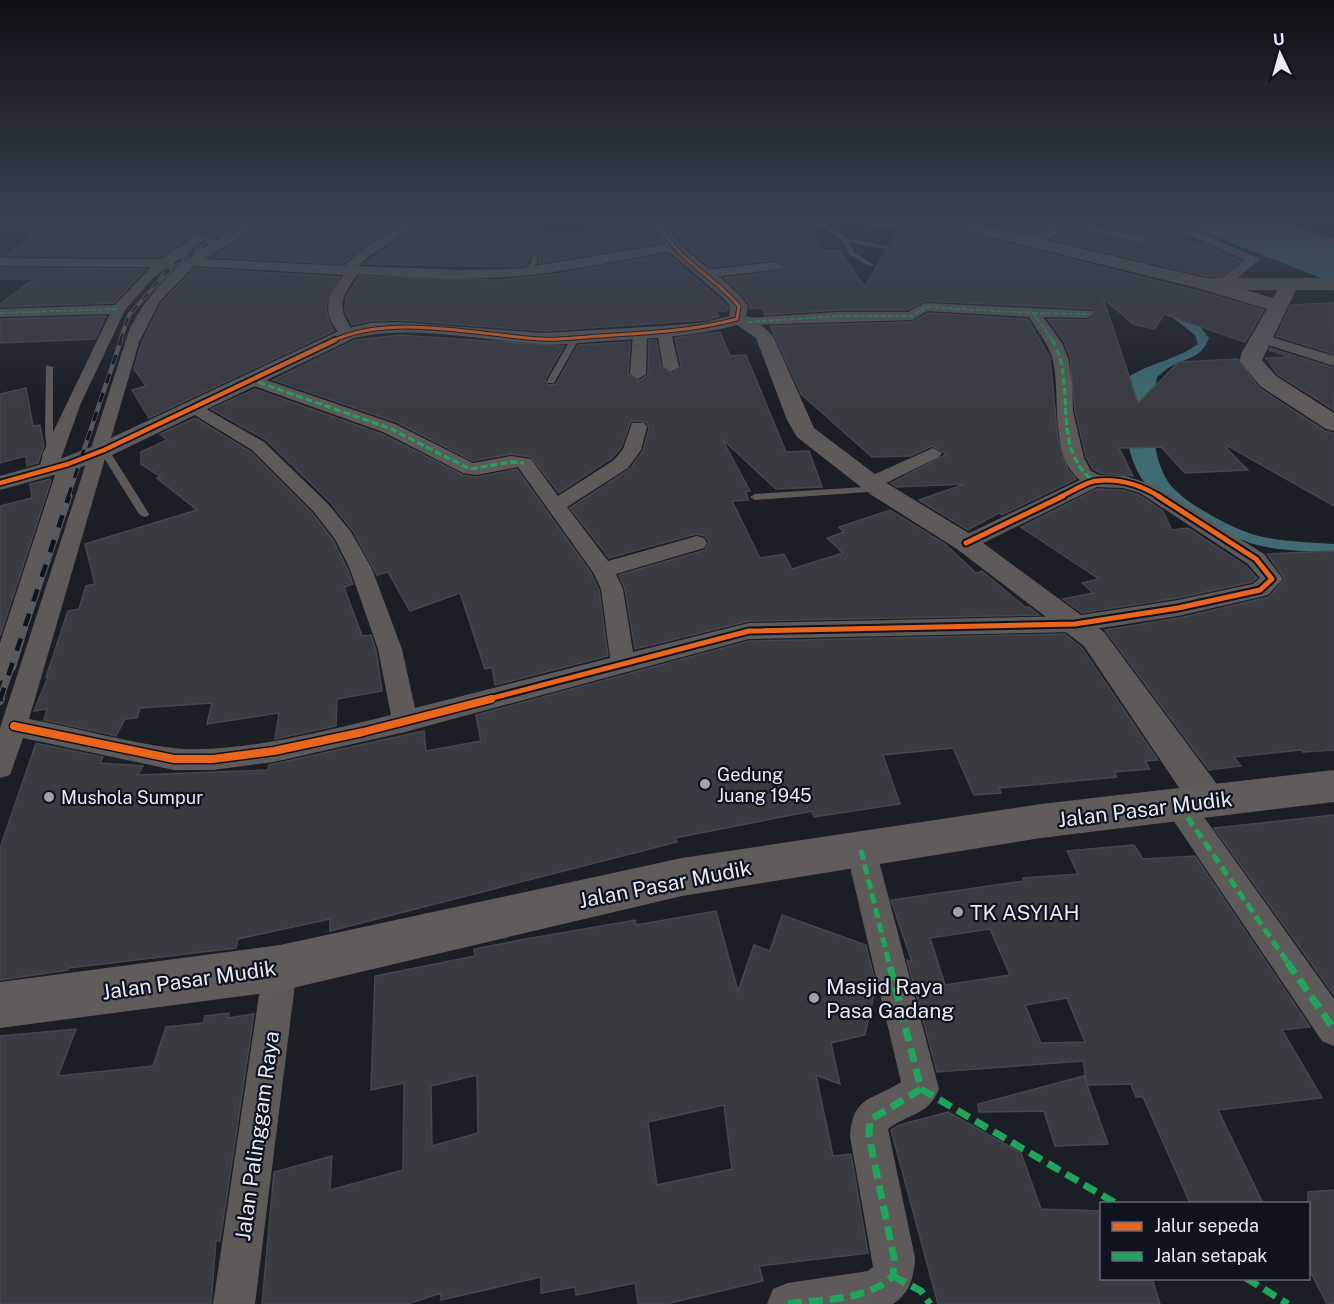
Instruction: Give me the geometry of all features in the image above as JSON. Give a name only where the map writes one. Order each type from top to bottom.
[{"type":"main road","points":[[1195,281],[1279,306]]},
{"type":"main road","points":[[1213,285],[1334,284]]},
{"type":"main road","points":[[1289,286],[1252,354],[1251,361],[1268,381],[1334,424]]},
{"type":"main road","name":"Jalan Pasar Mudik","points":[[0,1005],[280,968],[682,877],[1041,821],[1334,786]]},
{"type":"street","points":[[0,672],[4,668],[73,403],[119,309],[142,281]]},
{"type":"street","points":[[0,767],[143,315],[170,281]]},
{"type":"street","points":[[345,281],[334,302],[334,314],[348,334]]},
{"type":"street","points":[[713,281],[731,295],[739,306],[743,321],[764,336],[805,432],[875,486],[966,543],[1094,639],[1334,1029]]},
{"type":"street","points":[[1213,285],[1220,281]]},
{"type":"street","points":[[0,483],[56,462],[101,452],[249,379],[348,334],[382,327],[517,338],[576,337],[664,332],[743,321],[838,316],[912,316],[925,308],[1087,314]]},
{"type":"street","points":[[0,313],[119,309]]},
{"type":"street","points":[[1033,313],[1054,343],[1060,358],[1064,411],[1075,458],[1084,474],[1094,481]]},
{"type":"street","points":[[664,332],[671,367]]},
{"type":"street","points":[[638,374],[640,334]]},
{"type":"street","points":[[1261,338],[1334,361]]},
{"type":"street","points":[[249,379],[389,428],[470,469],[483,470],[510,462],[521,462],[533,473],[603,570],[612,589],[623,663]]},
{"type":"street","points":[[194,407],[258,446],[286,471],[344,537],[361,569],[390,649],[405,722]]},
{"type":"street","points":[[556,506],[621,464],[632,450],[638,427]]},
{"type":"street","points":[[875,486],[933,453]]},
{"type":"street","points":[[14,726],[184,760],[213,759],[274,751],[405,722],[728,634],[770,629],[1075,624],[1179,608],[1260,590],[1272,579],[1256,560],[1147,489],[1125,482],[1094,481],[966,543]]},
{"type":"street","points":[[603,570],[697,543]]},
{"type":"street","points":[[788,1304],[868,1292],[881,1287],[893,1276],[894,1258],[869,1136],[870,1120],[879,1111],[911,1100],[921,1089],[861,850]]},
{"type":"street","name":"Jalan Palinggam Raya","points":[[234,1304],[280,968]]},
{"type":"lane","points":[[551,381],[576,337]]},
{"type":"lane","points":[[49,367],[49,432],[56,462]]},
{"type":"lane","points":[[101,452],[144,514]]},
{"type":"lane","points":[[754,497],[875,486]]},
{"type":"water","points":[[1120,281],[1139,283],[1165,297],[1189,315],[1209,338],[1199,353],[1170,367],[1157,377],[1154,403],[1155,443],[1161,468],[1173,488],[1193,504],[1231,526],[1272,539],[1334,544],[1334,553],[1261,546],[1233,536],[1160,496],[1140,476],[1130,453],[1126,428],[1127,378],[1198,344],[1195,335],[1131,285]]},
{"type":"building","points":[[31,281],[135,281],[114,303],[0,307],[0,304]]},
{"type":"building","points":[[183,281],[338,281],[326,305],[328,319],[334,331],[149,418],[132,390],[146,386],[134,369],[142,342],[162,302]]},
{"type":"building","points":[[356,281],[699,281],[728,307],[727,311],[716,311],[719,316],[707,320],[544,331],[400,320],[370,321],[352,325],[345,310],[346,298]]},
{"type":"building","points":[[727,281],[861,281],[865,287],[869,281],[1157,281],[1264,310],[1245,342],[1164,314],[1155,329],[1133,324],[1103,298],[1138,403],[1179,362],[1238,359],[1259,388],[1325,431],[1334,433],[1334,506],[1228,446],[1226,448],[1248,470],[1185,473],[1161,447],[1119,448],[1133,476],[1100,473],[1093,469],[1086,457],[1075,411],[1070,357],[1064,342],[1048,319],[1087,320],[1096,315],[1092,309],[925,301],[907,310],[838,310],[765,315],[762,308],[750,309],[750,305]]},
{"type":"building","points":[[1334,303],[1334,354],[1276,336],[1291,305]]},
{"type":"building","points":[[928,313],[1028,319],[1050,358],[1058,439],[1068,470],[1076,479],[1002,515],[999,513],[968,530],[919,500],[965,484],[897,487],[891,483],[947,454],[932,446],[910,456],[872,457],[801,394],[770,326],[912,322]]},
{"type":"building","points":[[106,316],[95,339],[0,343],[0,319]]},
{"type":"building","points":[[720,332],[730,356],[746,355],[786,452],[809,451],[822,487],[776,489],[722,439],[750,491],[746,491],[748,500],[732,501],[760,558],[784,554],[792,569],[843,553],[827,538],[844,532],[839,527],[890,510],[945,544],[976,573],[982,571],[1025,607],[1029,607],[1039,615],[749,621],[635,649],[625,589],[619,575],[705,550],[709,542],[705,536],[696,534],[609,558],[570,508],[630,469],[643,451],[649,428],[646,422],[631,421],[621,448],[612,458],[559,493],[531,457],[511,454],[473,461],[396,422],[273,380],[355,340],[400,335],[564,346],[545,380],[548,385],[556,384],[578,345],[630,342],[628,374],[639,381],[648,374],[649,340],[656,340],[661,367],[672,374],[681,366],[675,338]]},
{"type":"building","points":[[1270,348],[1334,368],[1334,410],[1277,374],[1266,358],[1290,357],[1269,350]]},
{"type":"building","points":[[26,388],[33,426],[40,425],[44,446],[38,463],[27,466],[26,456],[0,463],[0,394]]},
{"type":"building","points":[[255,389],[382,434],[463,475],[477,477],[517,469],[591,573],[599,590],[608,656],[495,685],[492,667],[485,669],[460,593],[410,611],[388,572],[377,575],[353,531],[330,502],[266,440],[211,409]]},
{"type":"building","points":[[195,418],[251,452],[312,513],[333,540],[348,570],[353,584],[344,587],[362,636],[371,635],[376,650],[382,691],[337,699],[336,726],[275,739],[279,713],[207,724],[212,703],[140,708],[137,718],[125,719],[116,736],[44,720],[47,709],[34,711],[48,677],[46,677],[68,611],[79,609],[86,586],[95,584],[85,544],[197,510],[157,478],[161,477],[141,464],[141,452],[167,440],[160,434]]},
{"type":"building","points":[[50,479],[0,636],[0,506],[32,498],[30,484]]},
{"type":"building","points":[[1097,489],[1123,490],[1139,495],[1163,511],[1172,530],[1188,528],[1246,566],[1257,578],[1252,582],[1178,598],[1082,613],[1063,599],[1093,593],[1082,583],[1099,579],[1021,527]]},
{"type":"building","points":[[1334,551],[1334,750],[1303,752],[1301,750],[1234,757],[1241,766],[1209,770],[1105,630],[1179,618],[1269,597],[1285,579],[1267,554]]},
{"type":"building","points":[[1065,634],[1082,648],[1158,760],[1145,761],[1150,769],[1114,772],[1117,777],[999,788],[1001,793],[974,795],[953,748],[883,755],[900,804],[814,817],[812,811],[675,838],[677,842],[330,931],[330,919],[238,939],[236,948],[69,968],[0,980],[0,848],[36,743],[103,757],[100,763],[143,766],[138,775],[268,770],[269,765],[424,731],[426,751],[481,741],[476,715],[749,641]]},
{"type":"building","points":[[1334,815],[1334,995],[1214,828]]},
{"type":"building","points":[[1134,845],[1143,859],[1195,856],[1310,1027],[1282,1030],[1322,1098],[1218,1110],[1263,1202],[1190,1202],[1143,1097],[1136,1097],[1131,1084],[1087,1085],[1083,1061],[937,1072],[907,960],[912,962],[891,900],[1024,881],[1023,878],[1078,874],[1067,851]],"holes":[[[990,929],[1010,975],[945,985],[930,938]],[[1067,998],[1085,1042],[1041,1043],[1025,1005]]]},
{"type":"building","points":[[716,911],[738,991],[754,945],[770,951],[782,915],[866,945],[876,985],[865,1035],[831,1043],[840,1084],[816,1075],[833,1156],[851,1154],[868,1253],[759,1266],[763,1281],[666,1304],[638,1304],[635,1283],[576,1295],[575,1287],[541,1293],[541,1277],[441,1300],[441,1293],[408,1304],[262,1304],[274,1172],[332,1156],[330,1190],[403,1170],[404,1083],[371,1090],[375,976],[475,956],[474,949],[635,920],[636,925]],"holes":[[[477,1075],[478,1133],[432,1146],[431,1086]],[[724,1105],[732,1169],[657,1185],[648,1122]]]},
{"type":"building","points":[[229,1013],[228,1018],[254,1014],[220,1241],[216,1241],[211,1304],[0,1304],[0,1036],[76,1029],[58,1076],[153,1066],[166,1027],[203,1023],[205,1016]]},
{"type":"building","points":[[1084,1076],[1108,1144],[1055,1146],[1044,1111],[979,1112],[978,1104]]},
{"type":"building","points":[[948,1112],[1021,1153],[1041,1209],[1100,1211],[1100,1280],[1153,1280],[1160,1304],[938,1304],[891,1130],[899,1125]]},
{"type":"building","points":[[1334,1190],[1334,1304],[1327,1304],[1310,1271],[1308,1192]]},
{"type":"railway","points":[[120,341],[129,315],[159,281]]},
{"type":"railway","points":[[68,497],[121,340]]},
{"type":"railway","points":[[0,700],[69,496]]},
{"type":"marked path","points":[[748,322],[838,316],[912,316],[925,307],[1033,313],[1054,343],[1060,358],[1064,382],[1064,411],[1075,458],[1084,474],[1094,481]]},
{"type":"marked path","points":[[0,313],[119,309]]},
{"type":"marked path","points":[[1033,313],[1087,314]]},
{"type":"marked path","points":[[249,379],[389,428],[470,469],[511,462],[524,463]]},
{"type":"marked path","points":[[1179,805],[1334,1029]]},
{"type":"marked path","points":[[788,1304],[868,1292],[881,1288],[893,1276],[894,1258],[869,1136],[870,1120],[882,1110],[909,1099],[921,1089],[861,850]]},
{"type":"marked path","points":[[921,1089],[1043,1163],[1113,1202]]},
{"type":"marked path","points":[[893,1276],[921,1291],[930,1304]]},
{"type":"marked path","points":[[1249,1280],[1288,1304]]},
{"type":"cycle path","points":[[0,483],[68,464],[104,450],[249,379],[348,334],[370,329],[400,327],[544,339],[664,332],[708,327],[737,319],[739,306],[713,281]]},
{"type":"cycle path","points":[[14,726],[174,759],[213,759],[274,751],[363,732],[749,631],[1075,624],[1178,608],[1260,590],[1272,579],[1256,559],[1147,489],[1125,482],[1094,481],[966,543]]},
{"type":"place","name":"Gedung Juang 1945","points":[[705,784]]},
{"type":"place","name":"Mushola Sumpur","points":[[49,797]]},
{"type":"place","name":"TK ASYIAH","points":[[958,912]]},
{"type":"place","name":"Masjid Raya Pasa Gadang","points":[[814,998]]}]
